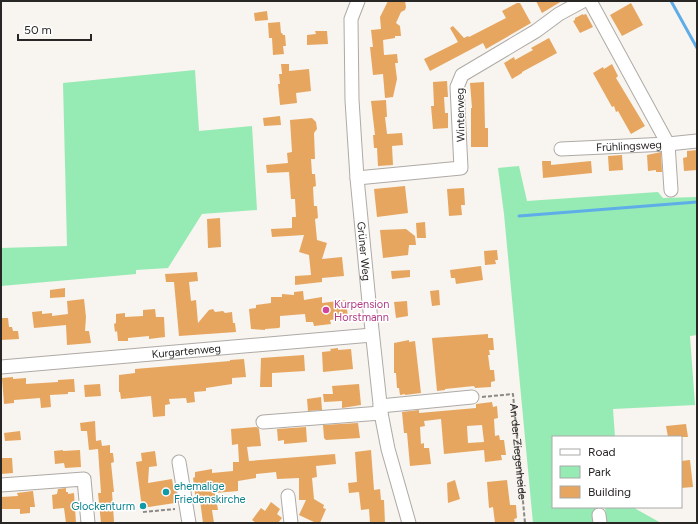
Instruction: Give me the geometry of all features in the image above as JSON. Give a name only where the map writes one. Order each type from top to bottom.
[{"type":"street","name":"Grüner Weg","points":[[358,1],[351,19],[352,100],[357,178],[372,335],[380,409],[388,449],[409,523]]},
{"type":"street","name":"Winterweg","points":[[357,178],[461,168],[457,87],[462,75],[536,31],[559,14],[583,1]]},
{"type":"street","points":[[590,1],[668,144],[671,190]]},
{"type":"street","name":"Frühlingsweg","points":[[561,149],[668,144],[697,141]]},
{"type":"street","name":"Kurgartenweg","points":[[1,367],[372,335]]},
{"type":"street","points":[[263,422],[472,397]]},
{"type":"street","points":[[179,462],[189,523]]},
{"type":"street","points":[[1,485],[84,479],[88,523]]},
{"type":"street","points":[[288,496],[291,523]]},
{"type":"path","name":"An der Ziegenheide","points":[[472,397],[513,394],[525,523]]},
{"type":"path","points":[[143,512],[187,509]]},
{"type":"green space","points":[[195,70],[199,131],[252,126],[257,210],[202,214],[168,268],[136,270],[136,274],[1,286],[1,248],[67,246],[63,83]]},
{"type":"green space","points":[[519,166],[527,201],[658,192],[663,198],[697,197],[697,335],[690,336],[695,405],[613,409],[615,436],[552,436],[552,508],[595,508],[597,523],[533,523],[504,214],[498,168]]},
{"type":"green space","points":[[605,508],[636,508],[661,523],[607,523]]},
{"type":"building","points":[[388,1],[405,1],[406,7],[405,10],[401,12],[396,23],[400,26],[401,36],[395,36],[395,38],[383,40],[384,55],[397,54],[398,63],[395,63],[397,79],[393,97],[385,98],[383,74],[373,75],[370,47],[373,47],[371,30],[381,29],[380,17]]},
{"type":"building","points":[[536,1],[562,1],[542,13]]},
{"type":"building","points":[[517,3],[520,3],[531,23],[486,49],[483,43],[430,71],[424,59],[458,42],[450,28],[453,26],[464,38],[469,37],[506,18],[502,11]]},
{"type":"building","points":[[631,3],[643,25],[622,36],[610,15]]},
{"type":"building","points":[[267,11],[268,20],[255,21],[254,13]]},
{"type":"building","points":[[586,14],[593,27],[580,33],[573,21],[575,18]]},
{"type":"building","points":[[280,22],[281,33],[285,35],[286,46],[283,46],[284,54],[273,55],[272,38],[269,38],[268,23]]},
{"type":"building","points":[[315,31],[327,31],[328,44],[307,45],[307,35],[316,34]]},
{"type":"building","points":[[549,38],[557,53],[512,79],[504,63],[514,57],[515,60],[533,50],[531,48]]},
{"type":"building","points":[[281,64],[289,64],[289,71],[309,69],[311,91],[296,93],[297,103],[280,105],[278,84],[280,84],[279,74],[282,74]]},
{"type":"building","points":[[612,64],[618,76],[616,78],[645,126],[631,134],[618,111],[616,112],[614,106],[612,107],[593,73]]},
{"type":"building","points":[[447,81],[448,97],[444,97],[445,113],[448,113],[448,128],[433,129],[431,106],[434,106],[433,82]]},
{"type":"building","points":[[484,82],[485,128],[488,128],[488,147],[471,147],[472,108],[470,83]]},
{"type":"building","points":[[386,100],[387,117],[385,117],[387,134],[402,133],[403,145],[392,146],[393,165],[378,166],[377,148],[374,148],[373,135],[375,135],[371,101]]},
{"type":"building","points":[[280,116],[281,125],[264,126],[263,118]]},
{"type":"building","points":[[312,118],[316,122],[317,129],[314,133],[315,159],[311,159],[312,174],[315,174],[316,186],[313,187],[314,206],[317,206],[318,218],[315,219],[317,240],[327,243],[322,259],[342,257],[344,276],[322,278],[322,282],[295,285],[295,276],[311,275],[309,255],[299,252],[304,235],[272,237],[271,229],[292,228],[292,217],[296,217],[295,199],[291,199],[289,172],[267,173],[266,165],[288,163],[287,153],[292,152],[290,120]]},
{"type":"building","points":[[697,150],[697,170],[684,171],[683,158],[687,157],[687,151]]},
{"type":"building","points":[[661,152],[662,172],[656,172],[656,170],[648,171],[647,155]]},
{"type":"building","points":[[622,155],[623,170],[609,171],[608,156]]},
{"type":"building","points":[[542,161],[551,161],[551,165],[591,161],[592,173],[543,178]]},
{"type":"building","points":[[405,186],[408,213],[377,217],[374,189]]},
{"type":"building","points":[[464,188],[465,205],[461,205],[462,215],[449,216],[447,189]]},
{"type":"building","points":[[220,218],[221,247],[208,248],[207,219]]},
{"type":"building","points":[[425,222],[426,238],[417,238],[416,223]]},
{"type":"building","points":[[406,229],[415,236],[416,245],[409,245],[408,255],[383,258],[380,230]]},
{"type":"building","points":[[497,250],[498,260],[495,260],[496,264],[485,265],[484,251]]},
{"type":"building","points":[[481,266],[483,280],[456,284],[455,278],[451,278],[450,270]]},
{"type":"building","points":[[410,270],[410,277],[392,279],[391,271]]},
{"type":"building","points":[[197,272],[198,281],[189,282],[191,301],[196,300],[198,323],[209,310],[213,309],[215,312],[223,311],[225,313],[232,312],[236,332],[179,336],[174,282],[166,282],[165,274]]},
{"type":"building","points":[[65,288],[65,297],[50,298],[50,290]]},
{"type":"building","points":[[439,290],[440,305],[432,306],[430,291]]},
{"type":"building","points":[[303,291],[304,300],[322,297],[322,303],[346,300],[348,318],[330,320],[331,324],[314,326],[313,322],[306,322],[305,314],[280,316],[279,328],[265,330],[251,329],[249,309],[256,308],[256,305],[271,303],[271,297],[282,297],[282,294],[294,295],[294,292]]},
{"type":"building","points":[[84,299],[86,317],[85,331],[89,331],[91,343],[67,345],[66,325],[34,328],[32,312],[42,311],[42,314],[52,313],[52,316],[68,314],[67,301]]},
{"type":"building","points":[[407,301],[408,316],[396,318],[394,302]]},
{"type":"building","points":[[155,309],[156,317],[164,317],[165,337],[149,339],[149,336],[128,338],[128,341],[118,341],[117,331],[115,332],[114,324],[116,323],[116,314],[125,313],[125,317],[143,316],[143,310]]},
{"type":"building","points":[[1,318],[8,318],[9,327],[12,327],[13,331],[18,331],[19,339],[1,340]]},
{"type":"building","points":[[488,334],[488,338],[493,338],[494,350],[489,350],[490,355],[488,355],[490,370],[494,370],[495,381],[491,382],[491,387],[475,388],[474,386],[437,391],[432,338]]},
{"type":"building","points":[[409,340],[409,342],[415,341],[421,393],[400,395],[399,388],[397,388],[396,373],[394,373],[394,343]]},
{"type":"building","points":[[338,348],[338,350],[351,349],[353,369],[323,372],[322,352],[331,351],[330,349]]},
{"type":"building","points":[[304,355],[305,371],[272,373],[272,387],[260,387],[261,358]]},
{"type":"building","points":[[244,359],[246,377],[232,378],[232,384],[206,388],[206,391],[194,392],[195,402],[187,403],[186,398],[169,399],[170,404],[165,405],[165,416],[153,417],[151,396],[121,399],[119,392],[119,375],[135,373],[135,369]]},
{"type":"building","points":[[13,377],[13,379],[26,378],[26,384],[58,382],[58,380],[74,379],[75,392],[50,395],[51,407],[41,408],[40,398],[14,400],[14,403],[4,404],[2,378]]},
{"type":"building","points":[[100,384],[101,396],[85,397],[84,385]]},
{"type":"building","points":[[359,384],[361,405],[342,408],[342,401],[324,402],[323,394],[333,394],[332,386]]},
{"type":"building","points":[[321,397],[322,410],[308,411],[307,399]]},
{"type":"building","points":[[492,402],[493,407],[497,406],[498,418],[494,419],[495,436],[499,435],[500,440],[504,440],[506,455],[501,455],[502,460],[485,462],[484,450],[444,454],[441,419],[424,421],[425,426],[420,427],[421,444],[424,443],[424,448],[429,448],[431,464],[410,466],[407,433],[404,433],[402,412],[419,410],[419,413],[476,408],[476,404]],"holes":[[[482,425],[484,442],[468,443],[467,426]]]},
{"type":"building","points":[[95,421],[96,441],[101,440],[102,446],[110,445],[110,453],[113,453],[114,462],[111,463],[114,492],[112,492],[113,523],[101,523],[98,493],[101,493],[98,449],[89,450],[87,431],[81,431],[80,423]]},
{"type":"building","points":[[358,423],[360,438],[326,440],[324,438],[323,425]]},
{"type":"building","points":[[686,424],[688,437],[668,436],[666,426]]},
{"type":"building","points":[[257,427],[259,429],[261,446],[247,447],[249,461],[335,454],[336,464],[316,466],[317,477],[312,478],[314,499],[324,505],[323,508],[326,509],[320,523],[316,523],[299,515],[306,500],[299,500],[299,478],[277,479],[276,472],[256,474],[256,478],[238,481],[238,491],[215,493],[218,510],[212,510],[214,523],[203,523],[200,500],[196,501],[193,478],[195,477],[195,472],[212,469],[212,473],[233,471],[233,462],[239,462],[238,444],[232,445],[231,429]]},
{"type":"building","points":[[306,427],[307,442],[284,444],[284,440],[278,441],[277,429]]},
{"type":"building","points":[[20,431],[21,440],[5,441],[4,433]]},
{"type":"building","points":[[80,450],[81,467],[65,468],[64,463],[55,464],[54,451]]},
{"type":"building","points":[[371,450],[374,490],[380,489],[381,500],[384,500],[385,523],[370,523],[369,509],[361,510],[359,492],[349,493],[348,483],[357,482],[355,452]]},
{"type":"building","points":[[155,451],[157,466],[149,467],[148,483],[172,479],[177,499],[175,499],[175,503],[142,508],[136,462],[142,461],[141,453]]},
{"type":"building","points":[[1,458],[12,458],[13,473],[1,474]]},
{"type":"building","points":[[690,460],[693,487],[682,488],[682,461]]},
{"type":"building","points":[[455,480],[460,499],[448,503],[447,483]]},
{"type":"building","points":[[507,480],[510,505],[516,505],[517,518],[514,519],[515,523],[495,523],[493,507],[489,508],[487,482]]},
{"type":"building","points":[[66,488],[66,492],[68,492],[68,494],[74,493],[76,523],[66,523],[64,508],[53,509],[52,495],[57,494],[58,489]]},
{"type":"building","points":[[33,491],[35,507],[30,507],[30,513],[20,514],[20,509],[1,509],[1,497],[18,496],[17,493]]},
{"type":"building","points":[[271,502],[280,509],[277,514],[282,518],[278,523],[256,523],[252,520],[261,508],[265,511]]},
{"type":"waterway","points":[[671,1],[697,48]]},
{"type":"waterway","points":[[519,216],[697,202]]},
{"type":"place","name":"Kurpension Horstmann","points":[[326,310]]},
{"type":"place","name":"ehemalige Friedenskirche","points":[[166,492]]},
{"type":"place","name":"Glockenturm","points":[[143,506]]}]
